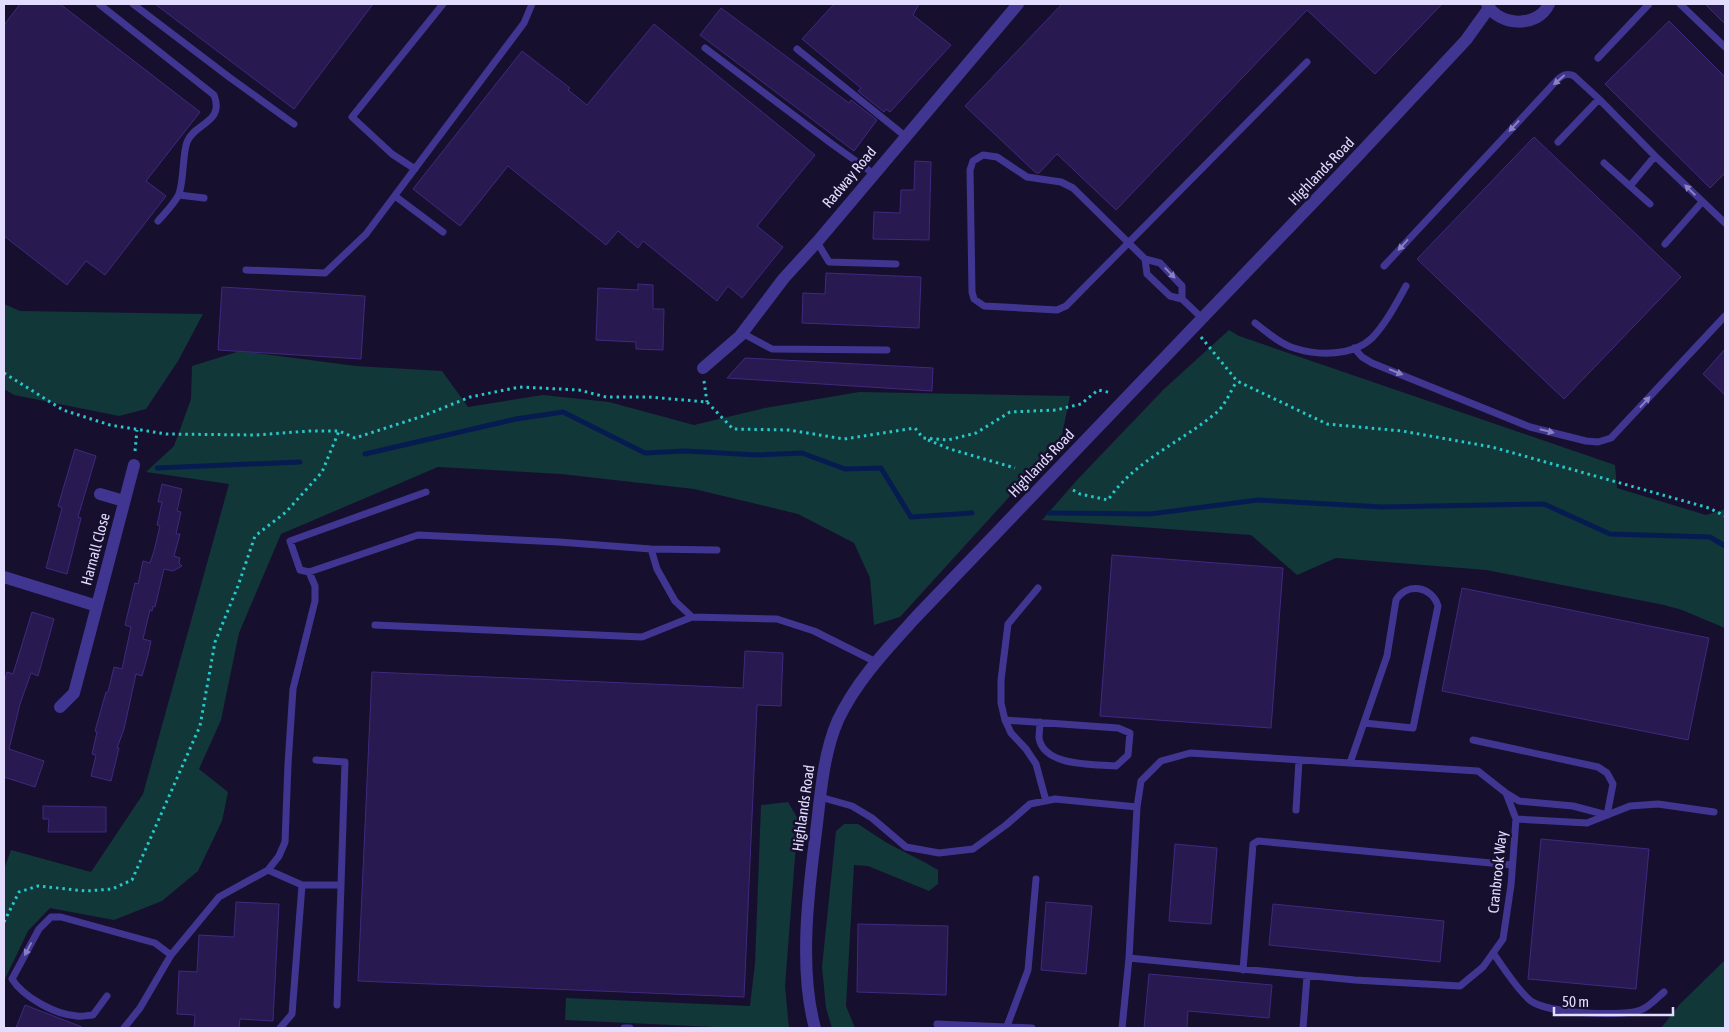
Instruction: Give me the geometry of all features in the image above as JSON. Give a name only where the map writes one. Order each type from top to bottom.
[{"type":"street","name":"Radway Road","points":[[703,368],[742,333],[784,278],[817,242],[1018,4]]},
{"type":"street","name":"Highlands Road","points":[[815,1028],[809,1007],[807,962],[810,884],[826,755],[838,721],[852,694],[876,662],[1459,48],[1488,6],[1503,19],[1519,22],[1535,18],[1549,4]]},
{"type":"street","name":"Harnall Close","points":[[60,708],[74,693],[134,465]]},
{"type":"street","name":"Harnall Close","points":[[100,494],[124,501]]},
{"type":"street","name":"Harnall Close","points":[[4,577],[97,606]]},
{"type":"lane","points":[[99,4],[214,95],[217,103],[215,112],[210,120],[192,134],[187,142],[179,195],[158,221]]},
{"type":"lane","points":[[133,4],[294,124]]},
{"type":"lane","points":[[415,169],[392,154],[352,117],[443,4]]},
{"type":"lane","points":[[246,270],[325,273],[366,234],[524,23],[532,4]]},
{"type":"lane","points":[[1680,4],[1725,47]]},
{"type":"lane","points":[[1598,58],[1647,5]]},
{"type":"lane","points":[[705,48],[874,174]]},
{"type":"lane","points":[[797,49],[905,136]]},
{"type":"lane","points":[[1182,298],[1182,286],[1160,263],[1145,259],[1129,242],[1073,188],[1061,182],[1027,177],[997,157],[984,155],[973,161],[970,170],[972,292],[974,299],[984,306],[1056,310],[1066,306],[1129,242],[1307,62]]},
{"type":"lane","points":[[1384,266],[1563,74],[1569,73],[1599,99],[1725,223]]},
{"type":"lane","points":[[1558,142],[1599,99]]},
{"type":"lane","points":[[1630,186],[1655,156]]},
{"type":"lane","points":[[1604,163],[1650,204]]},
{"type":"lane","points":[[179,195],[204,198]]},
{"type":"lane","points":[[395,196],[443,232]]},
{"type":"lane","points":[[1665,244],[1702,202]]},
{"type":"lane","points":[[817,242],[829,262],[896,264]]},
{"type":"lane","points":[[1145,259],[1147,274],[1170,296],[1182,298],[1203,319]]},
{"type":"lane","points":[[1255,323],[1293,348],[1318,353],[1338,352],[1354,348],[1370,339],[1385,322],[1406,286]]},
{"type":"lane","points":[[1354,348],[1372,363],[1530,427],[1586,441],[1598,442],[1611,438],[1725,316]]},
{"type":"lane","points":[[742,333],[772,349],[887,350]]},
{"type":"lane","points":[[426,492],[290,540],[300,570],[309,572],[418,535],[717,550]]},
{"type":"lane","points":[[651,548],[657,570],[675,601],[692,617]]},
{"type":"lane","points":[[125,1028],[140,1008],[171,955],[219,897],[268,870],[279,856],[285,842],[293,689],[315,600],[315,586],[309,572]]},
{"type":"lane","points":[[1038,588],[1008,624],[1001,680],[1005,720],[1011,734],[1026,749],[1036,764],[1046,801]]},
{"type":"lane","points":[[1350,763],[1364,723],[1388,656],[1396,600],[1400,593],[1407,590],[1426,590],[1436,600],[1438,606],[1414,728],[1364,723]]},
{"type":"lane","points":[[375,625],[642,637],[692,617],[777,618],[814,631],[876,662]]},
{"type":"lane","points":[[1005,720],[1040,722],[1118,728],[1130,734],[1128,755],[1116,766],[1058,760],[1046,752],[1039,740],[1040,722]]},
{"type":"lane","points":[[1473,740],[1598,767],[1607,773],[1613,784],[1608,815]]},
{"type":"lane","points":[[1122,1028],[1129,958],[1137,807],[1141,781],[1161,760],[1190,753],[1478,771],[1519,801],[1573,806],[1608,815]]},
{"type":"lane","points":[[316,760],[345,762],[337,1005]]},
{"type":"lane","points":[[1296,810],[1299,760]]},
{"type":"lane","name":"Cranbrook Way","points":[[1129,958],[1354,980],[1460,986],[1483,967],[1503,939],[1516,819],[1506,793]]},
{"type":"lane","points":[[820,797],[852,806],[872,818],[906,847],[940,853],[973,849],[1006,825],[1030,804],[1055,799],[1137,807]]},
{"type":"lane","points":[[1516,819],[1587,823],[1630,806],[1658,804],[1714,812]]},
{"type":"lane","points":[[1243,970],[1253,844],[1258,841],[1512,864]]},
{"type":"lane","points":[[268,870],[302,885],[341,885]]},
{"type":"lane","points":[[1007,1026],[1028,970],[1036,879]]},
{"type":"lane","points":[[280,1028],[292,1014],[302,885]]},
{"type":"lane","points":[[107,996],[93,1015],[77,1016],[63,1013],[39,1003],[17,987],[12,979],[39,929],[51,917],[60,917],[155,943],[171,955]]},
{"type":"lane","points":[[1493,953],[1531,1001],[1544,1008],[1614,1014],[1631,1013],[1644,1009],[1664,992]]},
{"type":"lane","points":[[1303,1028],[1307,976]]},
{"type":"lane","points":[[937,1024],[1032,1028]]},
{"type":"lane","points":[[624,1028],[630,1028]]},
{"type":"path","points":[[1194,329],[1236,380],[1327,424],[1402,432],[1492,447],[1709,508],[1725,516]]},
{"type":"path","points":[[703,368],[707,402],[733,429],[790,430],[844,440],[915,428],[923,438],[950,449],[1015,468]]},
{"type":"path","points":[[4,373],[63,410],[110,425],[166,434],[256,436],[339,432],[355,438],[423,416],[470,397],[520,387],[579,390],[606,397],[649,397],[707,402]]},
{"type":"path","points":[[1073,490],[1080,494],[1108,500],[1118,487],[1148,461],[1218,412],[1236,380]]},
{"type":"path","points":[[923,438],[948,440],[976,432],[1010,412],[1056,410],[1080,404],[1098,390],[1127,397]]},
{"type":"path","points":[[134,465],[137,430]]},
{"type":"path","points":[[4,922],[19,892],[38,886],[86,891],[112,889],[132,880],[200,726],[215,642],[238,586],[255,536],[286,512],[322,472],[339,432]]},
{"type":"green space","points":[[4,304],[20,311],[203,314],[178,361],[146,409],[119,416],[14,395],[4,389]]},
{"type":"green space","points":[[1229,330],[1239,336],[1615,465],[1617,488],[1706,515],[1725,509],[1725,628],[1682,610],[1664,605],[1486,570],[1336,558],[1297,575],[1251,535],[1042,520],[1077,480],[1164,389]]},
{"type":"green space","points":[[240,351],[356,366],[442,371],[468,407],[543,395],[609,402],[694,425],[765,408],[859,392],[1070,396],[1061,440],[900,617],[874,625],[870,578],[854,543],[798,514],[694,489],[561,474],[438,467],[281,534],[239,633],[221,720],[199,769],[228,792],[222,821],[198,871],[162,901],[114,920],[50,908],[28,931],[4,981],[4,869],[11,850],[91,872],[143,794],[229,484],[146,472],[174,446],[191,399],[192,366]]},
{"type":"green space","points":[[788,802],[798,819],[785,986],[789,1028],[735,1028],[565,1020],[566,998],[750,1006],[755,963],[761,805]]},
{"type":"green space","points":[[844,824],[858,824],[887,843],[938,870],[938,884],[929,891],[868,866],[854,865],[846,1006],[855,1028],[832,1028],[826,1008],[822,967],[836,831]]},
{"type":"green space","points":[[1725,960],[1725,1028],[1661,1028],[1680,1004]]},
{"type":"building","points":[[20,4],[60,4],[200,112],[146,181],[166,196],[105,275],[86,261],[67,285],[4,236],[4,25]]},
{"type":"building","points":[[155,4],[373,4],[294,109]]},
{"type":"building","points":[[834,4],[919,4],[913,15],[951,45],[890,112],[886,109],[884,112],[858,91],[861,88],[802,39]]},
{"type":"building","points":[[1062,4],[1442,4],[1375,74],[1307,10],[1116,210],[1057,154],[1039,173],[1036,173],[965,106]]},
{"type":"building","points":[[1705,4],[1725,4],[1725,24]]},
{"type":"building","points":[[721,8],[849,103],[851,100],[877,120],[854,151],[700,35]]},
{"type":"building","points":[[1669,21],[1725,77],[1725,173],[1710,188],[1605,84]]},
{"type":"building","points":[[654,24],[815,155],[757,226],[783,247],[742,298],[728,286],[717,301],[643,241],[638,248],[618,231],[606,245],[508,166],[460,226],[413,189],[522,51],[570,88],[568,90],[587,105]]},
{"type":"building","points":[[1534,137],[1681,277],[1564,399],[1417,259]]},
{"type":"building","points":[[915,161],[931,162],[929,240],[873,239],[874,212],[900,213],[901,190],[914,190]]},
{"type":"building","points":[[826,273],[921,277],[919,328],[802,323],[803,293],[825,294]]},
{"type":"building","points":[[638,284],[653,285],[653,309],[664,309],[663,350],[636,349],[636,342],[596,340],[598,288],[638,290]]},
{"type":"building","points":[[222,287],[365,296],[361,359],[218,350]]},
{"type":"building","points":[[1725,349],[1725,395],[1703,374]]},
{"type":"building","points":[[745,358],[933,368],[932,391],[727,378]]},
{"type":"building","points":[[75,449],[96,456],[78,517],[81,518],[67,574],[46,568],[62,508],[58,506]]},
{"type":"building","points":[[162,484],[182,489],[177,511],[181,512],[176,534],[180,534],[174,556],[180,558],[179,563],[182,566],[173,571],[164,569],[155,607],[153,606],[152,611],[150,610],[143,639],[151,641],[148,655],[142,676],[136,674],[124,729],[117,748],[119,748],[111,781],[91,776],[96,755],[92,754],[97,732],[95,731],[114,667],[122,669],[131,627],[125,625],[135,583],[138,584],[143,561],[150,563],[160,526],[157,525],[162,502],[158,502]]},
{"type":"building","points":[[1112,555],[1283,568],[1271,728],[1100,716]]},
{"type":"building","points":[[1462,588],[1709,638],[1688,740],[1442,691]]},
{"type":"building","points":[[32,612],[54,619],[38,676],[31,673],[20,704],[9,749],[44,761],[35,787],[4,777],[4,684],[7,672],[13,674]]},
{"type":"building","points":[[745,651],[783,653],[781,706],[757,705],[744,997],[358,981],[372,672],[743,688]]},
{"type":"building","points":[[43,806],[106,807],[106,832],[48,832],[49,819],[43,819]]},
{"type":"building","points":[[1541,839],[1649,849],[1636,989],[1528,979]]},
{"type":"building","points":[[1175,844],[1217,848],[1211,924],[1169,921]]},
{"type":"building","points":[[236,902],[279,904],[273,1021],[240,1019],[239,1028],[194,1028],[195,1015],[177,1014],[179,971],[197,972],[199,935],[234,937]]},
{"type":"building","points":[[1046,902],[1092,906],[1086,974],[1041,970]]},
{"type":"building","points":[[1273,904],[1444,921],[1440,962],[1269,945]]},
{"type":"building","points":[[858,924],[948,926],[946,995],[857,992]]},
{"type":"building","points":[[1149,974],[1272,985],[1269,1018],[1188,1011],[1187,1028],[1144,1028]]},
{"type":"building","points":[[25,1005],[82,1027],[82,1028],[16,1028]]},
{"type":"waterway","points":[[365,454],[516,419],[563,412],[645,453],[685,451],[758,455],[802,453],[845,469],[881,468],[911,517],[972,513]]},
{"type":"waterway","points":[[157,468],[300,462]]},
{"type":"waterway","points":[[1049,513],[1150,514],[1258,500],[1382,507],[1544,504],[1610,534],[1710,537],[1725,546]]}]
